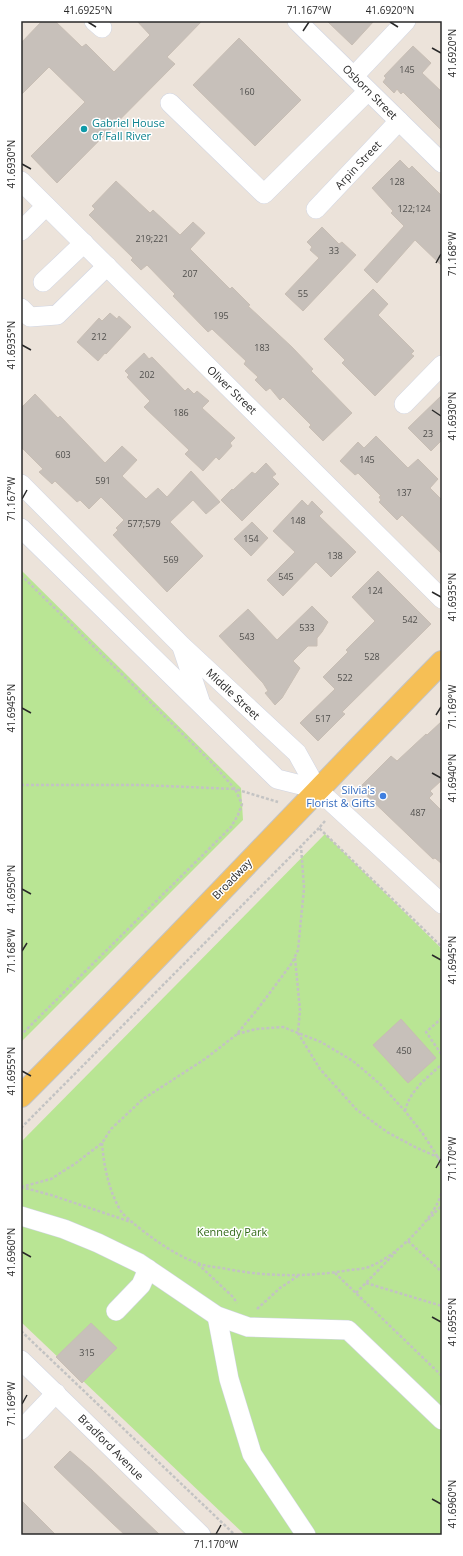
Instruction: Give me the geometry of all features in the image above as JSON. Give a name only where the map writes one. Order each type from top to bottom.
[{"type":"main road","name":"Broadway","points":[[21,1096],[122,995],[317,789],[442,662]]},
{"type":"street","name":"Osborn Street","points":[[297,21],[442,163]]},
{"type":"street","points":[[354,76],[406,21]]},
{"type":"street","points":[[170,103],[264,194],[368,91]]},
{"type":"street","name":"Arpin Street","points":[[316,209],[400,121]]},
{"type":"street","name":"Oliver Street","points":[[21,181],[442,599]]},
{"type":"street","points":[[21,231],[46,206]]},
{"type":"street","points":[[43,282],[84,243]]},
{"type":"street","points":[[21,308],[30,317],[57,315],[107,266]]},
{"type":"street","points":[[404,404],[442,365]]},
{"type":"street","name":"Middle Street","points":[[21,484],[181,645],[297,754],[317,789],[442,904]]},
{"type":"street","points":[[21,528],[277,779],[317,789]]},
{"type":"street","points":[[181,645],[201,704]]},
{"type":"street","points":[[21,1216],[64,1229],[98,1243],[148,1269],[218,1316],[248,1328],[348,1330],[442,1420]]},
{"type":"street","points":[[116,1311],[141,1285],[148,1269]]},
{"type":"street","points":[[218,1316],[229,1379],[252,1454],[306,1535]]},
{"type":"street","name":"Bradford Avenue","points":[[21,1360],[201,1535]]},
{"type":"street","points":[[21,1430],[56,1393]]},
{"type":"path","points":[[21,575],[235,788],[242,804],[238,816],[231,827],[21,1035]]},
{"type":"path","points":[[21,785],[142,785],[235,788],[327,818],[302,846],[21,1128]]},
{"type":"path","points":[[319,828],[442,947]]},
{"type":"path","points":[[21,1187],[51,1179],[76,1163],[102,1143],[111,1129],[143,1100],[205,1059],[236,1035],[280,980],[298,950],[304,888],[302,846]]},
{"type":"path","points":[[294,958],[300,1010],[298,1033],[320,1069],[357,1110],[387,1132],[441,1160]]},
{"type":"path","points":[[442,1018],[426,1032],[442,1055]]},
{"type":"path","points":[[236,1035],[256,1029],[283,1028],[321,1042],[353,1061],[380,1084],[405,1111],[423,1134],[441,1160],[442,1175]]},
{"type":"path","points":[[405,1111],[407,1103],[416,1088],[442,1064]]},
{"type":"path","points":[[102,1143],[105,1169],[112,1190],[123,1214],[146,1234],[178,1254],[197,1263],[238,1271],[275,1275],[299,1275],[335,1273],[371,1267],[408,1241],[440,1202],[442,1191]]},
{"type":"path","points":[[21,1187],[51,1195],[133,1222]]},
{"type":"path","points":[[356,1293],[442,1205]]},
{"type":"path","points":[[408,1241],[442,1272]]},
{"type":"path","points":[[197,1263],[233,1298],[239,1307]]},
{"type":"path","points":[[335,1273],[442,1376]]},
{"type":"path","points":[[252,1314],[280,1288],[299,1275]]},
{"type":"path","points":[[366,1283],[442,1306]]},
{"type":"path","points":[[21,1331],[235,1535]]},
{"type":"green space","points":[[21,570],[241,788],[243,820],[21,1042]]},
{"type":"green space","name":"Kennedy Park","points":[[325,834],[442,949],[442,1535],[245,1535],[21,1322],[21,1142]]},
{"type":"building","name":"Gabriel House of Fall River","points":[[42,21],[55,21],[82,47],[86,44],[114,72],[150,35],[137,21],[202,21],[167,57],[175,64],[57,183],[31,156],[85,102],[49,67],[21,95],[21,43]]},
{"type":"building","points":[[327,21],[374,21],[352,45]]},
{"type":"building","points":[[239,38],[301,100],[255,146],[193,85]]},
{"type":"building","points":[[413,46],[431,63],[422,73],[442,92],[442,131],[403,92],[401,94],[397,89],[394,93],[383,82],[386,78],[384,76]]},
{"type":"building","points":[[400,160],[409,169],[412,166],[442,196],[442,266],[415,240],[377,283],[364,270],[404,226],[391,213],[393,211],[372,188]]},
{"type":"building","points":[[116,181],[150,213],[153,210],[180,235],[193,222],[205,233],[190,249],[230,289],[232,287],[250,305],[248,306],[292,347],[313,369],[311,371],[352,413],[323,441],[309,427],[311,425],[283,397],[280,400],[270,388],[266,391],[255,380],[258,377],[244,364],[246,361],[212,329],[208,332],[173,296],[175,294],[147,265],[141,270],[131,260],[133,258],[89,215],[95,209],[92,206]]},
{"type":"building","points":[[322,227],[339,244],[342,242],[356,255],[303,311],[285,294],[319,258],[310,250],[312,247],[307,242]]},
{"type":"building","points":[[373,289],[388,304],[378,315],[414,351],[411,354],[414,356],[375,396],[342,363],[345,360],[324,339]]},
{"type":"building","points":[[110,313],[117,319],[119,316],[131,327],[98,361],[77,342],[99,318],[102,321]]},
{"type":"building","points":[[144,353],[149,359],[152,357],[185,391],[188,388],[194,394],[197,391],[209,401],[202,408],[235,438],[230,443],[232,446],[219,460],[216,457],[203,471],[185,454],[189,450],[144,407],[150,401],[127,377],[129,375],[125,371]]},
{"type":"building","points":[[35,394],[58,418],[60,416],[105,463],[122,446],[137,460],[122,476],[146,499],[158,488],[167,497],[191,471],[220,502],[206,514],[193,500],[170,522],[203,556],[167,592],[113,535],[118,530],[116,528],[124,520],[101,497],[89,509],[80,500],[77,502],[55,481],[52,484],[39,472],[43,469],[21,447],[21,408]]},
{"type":"building","points":[[442,395],[442,440],[431,451],[408,428]]},
{"type":"building","points":[[376,436],[408,468],[418,459],[438,479],[430,488],[442,500],[442,554],[402,515],[397,520],[379,502],[381,500],[379,497],[381,496],[358,473],[355,475],[340,461],[358,442],[364,448]]},
{"type":"building","points":[[266,463],[276,474],[272,477],[279,484],[242,521],[221,500],[252,472],[255,474]]},
{"type":"building","points":[[302,500],[308,506],[312,501],[323,512],[319,516],[356,552],[331,577],[316,562],[283,596],[267,580],[295,552],[273,531]]},
{"type":"building","points":[[252,522],[268,538],[251,556],[234,539]]},
{"type":"building","points":[[378,571],[431,624],[342,712],[345,714],[318,741],[300,723],[335,689],[323,677],[348,652],[346,650],[375,621],[352,597]]},
{"type":"building","points":[[312,606],[328,622],[317,638],[317,646],[308,646],[293,661],[300,668],[282,698],[275,705],[265,693],[268,691],[263,683],[219,636],[248,609],[277,640]]},
{"type":"building","points":[[442,721],[442,780],[430,791],[433,794],[429,798],[442,811],[442,864],[435,858],[433,859],[359,788],[391,756],[397,761]]},
{"type":"building","points":[[401,1019],[436,1058],[408,1083],[373,1045]]},
{"type":"building","points":[[91,1323],[117,1348],[82,1383],[56,1357]]},
{"type":"building","points":[[70,1451],[160,1535],[125,1535],[112,1523],[54,1467]]},
{"type":"building","points":[[21,1500],[56,1535],[21,1535]]},
{"type":"place","name":"Gabriel House of Fall River","points":[[84,129]]},
{"type":"place","name":"Silvia's Florist & Gifts","points":[[383,796]]}]
